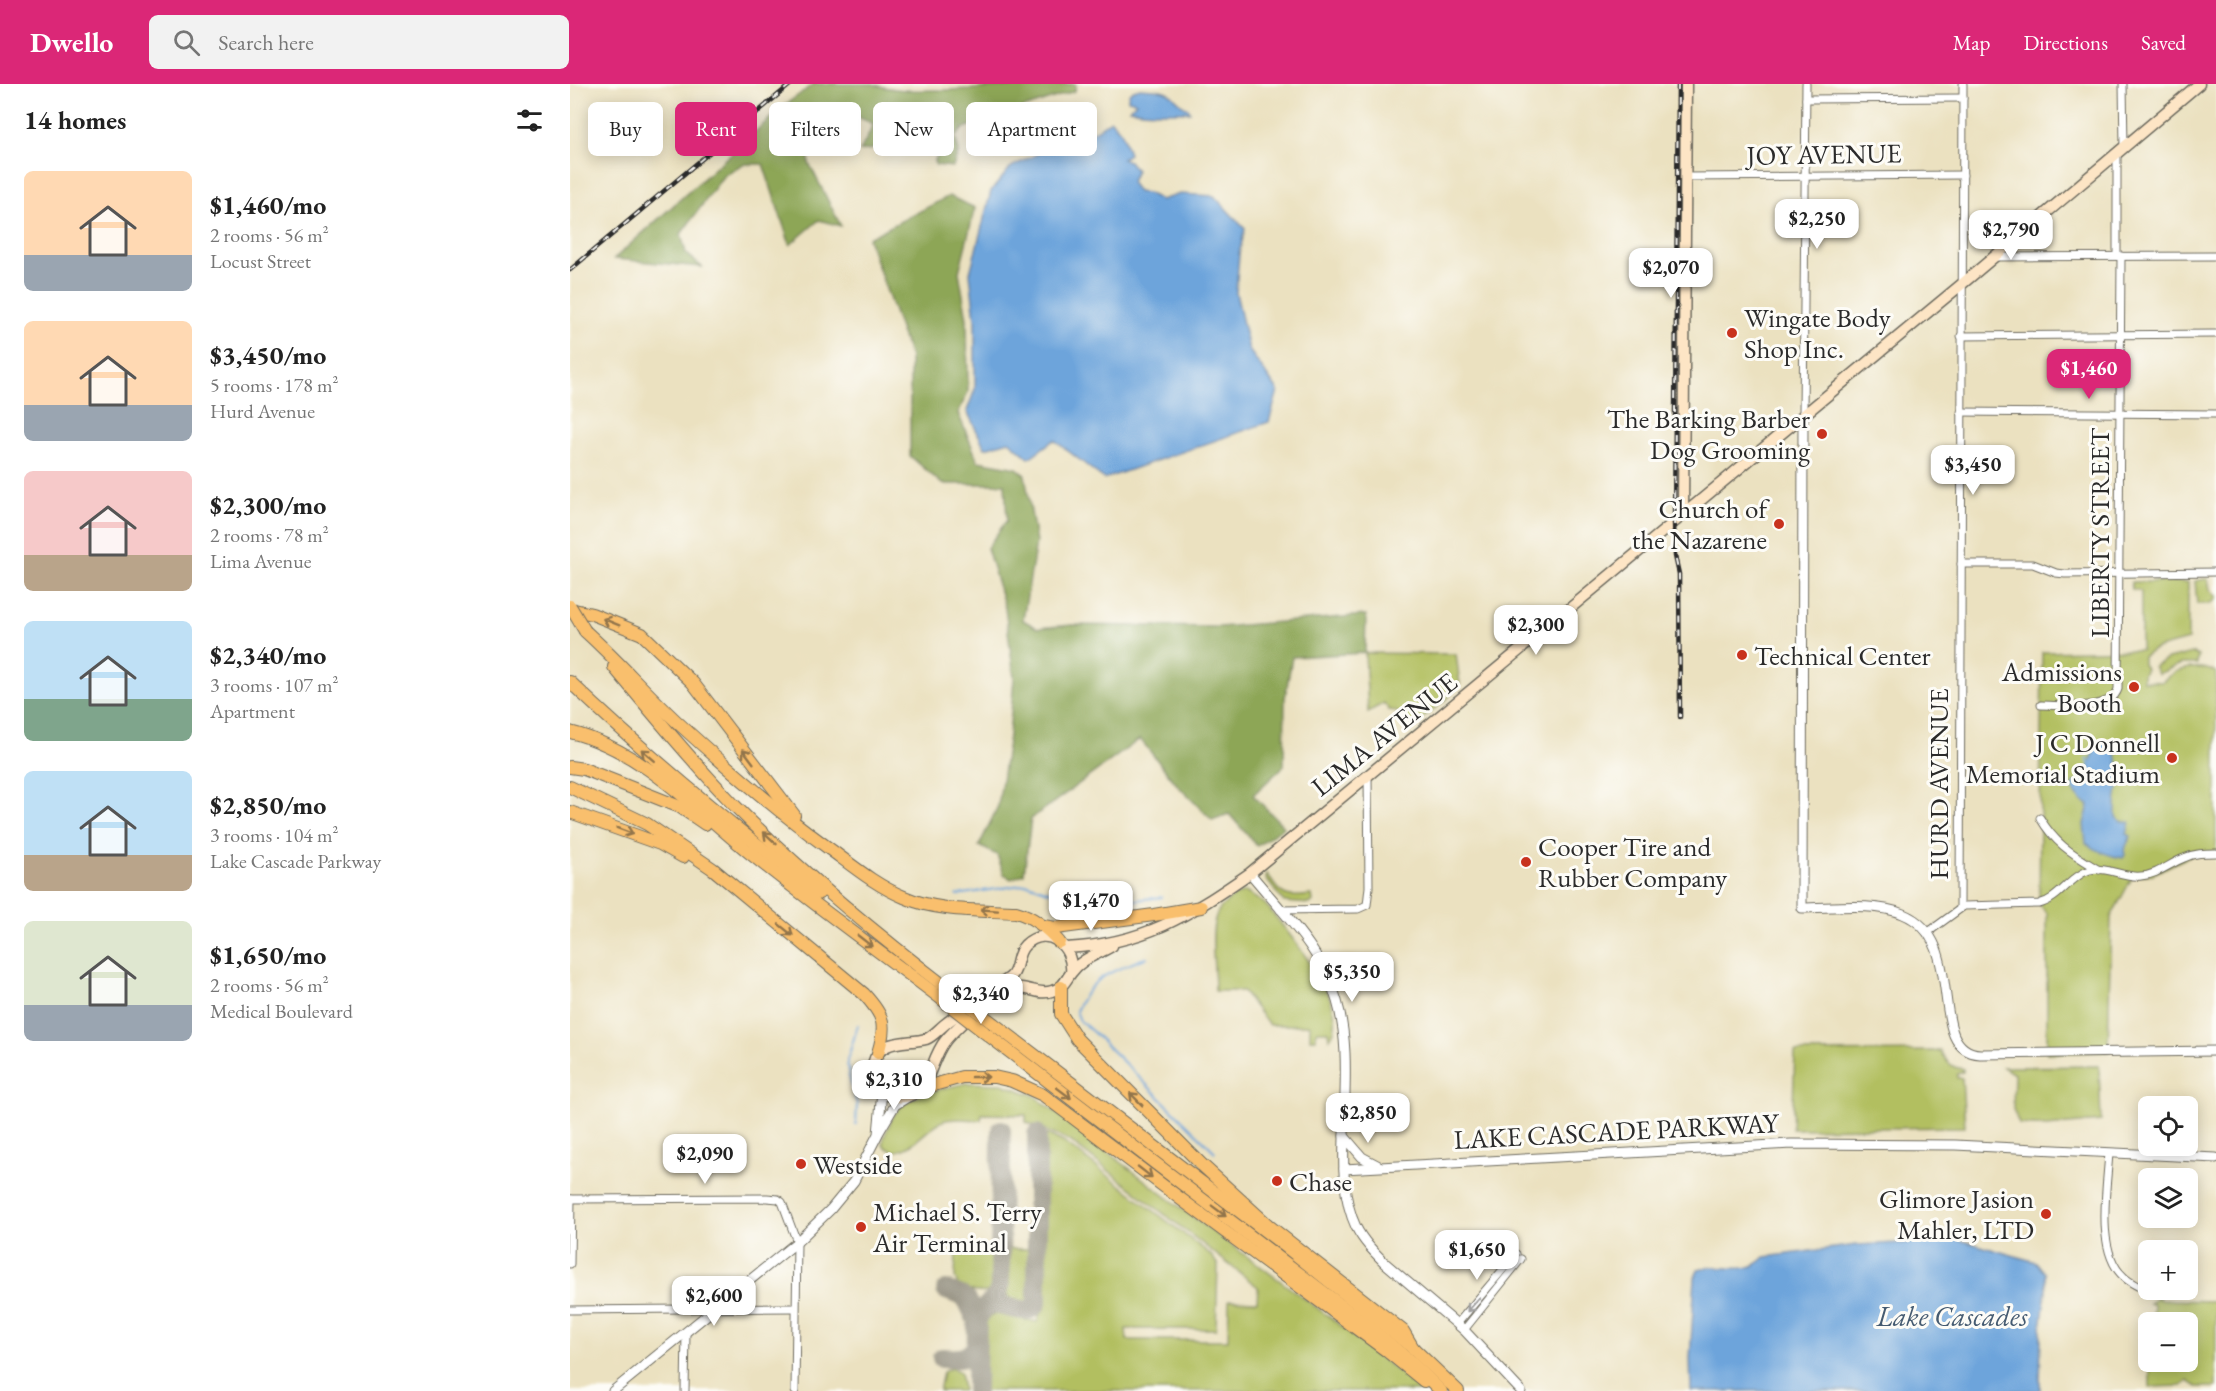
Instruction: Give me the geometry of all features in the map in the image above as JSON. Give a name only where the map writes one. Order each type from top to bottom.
[{"type":"highway","points":[[570,608],[585,631],[667,732],[734,804],[875,934],[947,996]]},
{"type":"highway","points":[[570,608],[592,614],[642,634],[693,683],[810,835]]},
{"type":"highway","points":[[585,631],[676,720],[750,785],[810,835],[880,885],[905,898],[940,906],[1016,912],[1029,916],[1063,945]]},
{"type":"highway","points":[[570,682],[644,751],[723,819],[875,934]]},
{"type":"highway","points":[[570,732],[581,735],[640,764],[669,783],[752,854]]},
{"type":"highway","points":[[570,767],[584,769],[680,807],[752,854],[989,1028],[1355,1316],[1410,1361],[1440,1391]]},
{"type":"highway","points":[[570,788],[646,824],[713,869],[864,994],[877,1007],[881,1015],[884,1029],[878,1053]]},
{"type":"highway","points":[[570,812],[660,844],[741,893]]},
{"type":"highway","points":[[1043,926],[1056,928],[1201,907]]},
{"type":"highway","points":[[1060,987],[1061,1014],[1077,1039],[1206,1170],[1269,1226],[1403,1331],[1413,1348]]},
{"type":"highway","points":[[989,1028],[1285,1246],[1413,1348],[1458,1391]]},
{"type":"highway","points":[[923,1088],[962,1077],[986,1077],[1012,1081],[1043,1095],[1440,1391]]},
{"type":"main road","points":[[1683,514],[1686,84]]},
{"type":"main road","name":"LIMA AVENUE","points":[[878,1053],[891,1043],[928,1038],[1013,974],[1018,954],[1031,940],[1050,938],[1063,945],[1088,947],[1120,941],[1167,925],[1201,907],[1250,873],[1995,257],[2199,84]]},
{"type":"main road","points":[[878,1053],[874,1060],[873,1077],[882,1091],[898,1098],[908,1097],[923,1088],[936,1054],[945,1041],[987,1000],[1020,988],[1044,993],[1060,987],[1084,959],[1120,941]]},
{"type":"main road","points":[[1063,945],[1070,956],[1071,973]]},
{"type":"street","points":[[1803,414],[1806,84]]},
{"type":"street","name":"HURD AVENUE","points":[[1960,908],[1963,84]]},
{"type":"street","name":"LIBERTY STREET","points":[[2041,705],[2102,704],[2116,695],[2119,678],[2121,335],[2119,256],[2123,84]]},
{"type":"street","points":[[1806,99],[1963,98]]},
{"type":"street","name":"JOY AVENUE","points":[[1686,177],[1963,175]]},
{"type":"street","points":[[1995,257],[2216,256]]},
{"type":"street","points":[[1961,336],[2216,334]]},
{"type":"street","points":[[1961,412],[2216,414]]},
{"type":"street","name":"HURD AVENUE","points":[[1803,414],[1803,908],[1873,908],[1894,911],[1917,922],[1927,933],[1940,956],[1955,1042],[1969,1053],[2216,1051]]},
{"type":"street","points":[[1961,564],[2027,564],[2056,573],[2216,572]]},
{"type":"street","points":[[1280,910],[1358,909],[1367,905],[1369,890],[1368,775]]},
{"type":"street","points":[[2040,818],[2050,835],[2063,847],[2099,870],[2126,876],[2153,874],[2192,855],[2216,853]]},
{"type":"street","points":[[1927,933],[1960,908],[1968,905],[2041,903],[2052,899],[2085,872],[2099,870]]},
{"type":"street","points":[[1250,873],[1317,957],[1337,1001],[1344,1038],[1346,1196],[1350,1213],[1363,1238],[1385,1263],[1460,1327],[1521,1391]]},
{"type":"street","points":[[878,1134],[882,1091]]},
{"type":"street","points":[[613,1391],[797,1242],[831,1209],[850,1186],[895,1106],[908,1097]]},
{"type":"street","points":[[1344,1136],[1362,1157],[1382,1167]]},
{"type":"street","name":"LAKE CASCADE PARKWAY","points":[[1344,1169],[1791,1144],[1955,1145],[2216,1158]]},
{"type":"street","points":[[2109,1153],[2106,1227],[2108,1248],[2122,1276],[2138,1286]]},
{"type":"street","points":[[570,1264],[570,1198],[774,1198],[782,1202],[797,1242],[795,1391]]},
{"type":"street","points":[[1460,1327],[1519,1257]]},
{"type":"street","points":[[570,1310],[795,1308]]},
{"type":"street","points":[[685,1391],[686,1332]]},
{"type":"green space","points":[[814,84],[873,84],[919,90],[1076,84],[1075,91],[1042,102],[966,102],[966,127],[955,137],[959,151],[953,167],[936,165],[934,162],[938,156],[954,156],[954,102],[873,102],[873,124],[861,118],[861,102],[789,102]]},
{"type":"green space","points":[[769,119],[769,156],[809,156],[809,163],[841,226],[819,220],[790,245],[763,164],[743,164],[724,175],[681,234],[686,253],[702,267],[614,259],[728,156],[757,156],[757,130]]},
{"type":"green space","points":[[873,126],[873,149],[861,149]]},
{"type":"green space","points":[[949,196],[975,208],[959,272],[967,319],[968,392],[958,413],[978,461],[1017,468],[1025,475],[1036,542],[1023,620],[1037,628],[1072,625],[1219,627],[1366,615],[1365,653],[1292,657],[1285,698],[1284,766],[1253,795],[1284,827],[1257,846],[1229,814],[1212,820],[1178,786],[1140,739],[1031,819],[1024,874],[1011,879],[1004,874],[997,855],[979,846],[998,806],[1009,735],[1014,678],[1005,608],[987,548],[1007,520],[1005,484],[942,484],[910,456],[910,357],[868,238]]},
{"type":"green space","points":[[2208,579],[2216,600],[2208,604],[2197,604],[2195,581]]},
{"type":"green space","points":[[2132,582],[2188,582],[2188,640],[2155,649],[2143,657],[2146,669],[2143,681],[2162,682],[2174,673],[2187,668],[2202,668],[2216,672],[2216,853],[2192,855],[2153,874],[2133,876],[2111,917],[2108,1052],[2047,1053],[2047,913],[2039,904],[2042,652],[2141,650],[2141,591],[2131,589]]},
{"type":"green space","points":[[1365,653],[1456,654],[1460,684],[1448,698],[1409,727],[1396,711],[1389,710],[1384,703],[1368,712]]},
{"type":"green space","points":[[2192,653],[2198,656],[2197,664],[2181,664],[2158,674],[2154,666],[2168,659]]},
{"type":"green space","points":[[1267,874],[1280,892],[1289,896],[1312,895],[1313,901],[1310,904],[1284,902],[1266,879]]},
{"type":"green space","points":[[1245,892],[1264,903],[1304,954],[1327,992],[1334,1010],[1335,1026],[1329,1039],[1328,1031],[1316,1031],[1316,1039],[1310,1039],[1310,1025],[1269,1025],[1243,991],[1215,991],[1213,944],[1215,919],[1219,910],[1227,902]]},
{"type":"green space","points":[[1940,1051],[1949,1063],[1963,1069],[1963,1072],[1957,1074],[1957,1078],[1962,1078],[1965,1127],[1792,1129],[1795,1052]]},
{"type":"green space","points":[[2099,1066],[2101,1121],[2047,1126],[2019,1124],[2013,1109],[2014,1074],[2003,1067]]},
{"type":"green space","points":[[967,1083],[1002,1084],[1033,1095],[1332,1319],[1422,1391],[985,1391],[985,1319],[996,1314],[1037,1322],[1043,1302],[1044,1139],[1047,1134],[1080,1154],[1210,1254],[1218,1265],[1216,1329],[1126,1329],[1127,1340],[1228,1340],[1229,1300],[1257,1301],[1258,1287],[1070,1141],[1026,1122],[1026,1115],[982,1114],[981,1120],[947,1120],[936,1124],[913,1143],[898,1151],[890,1150],[883,1144],[893,1118],[901,1106],[924,1094]]},
{"type":"green space","points":[[956,1249],[990,1249],[990,1254],[995,1254],[994,1288],[991,1291],[972,1291],[958,1286],[955,1277]]},
{"type":"green space","points":[[1005,1249],[1032,1249],[1033,1300],[1030,1304],[1010,1299],[1005,1293]]},
{"type":"green space","points":[[2154,1300],[2216,1301],[2216,1387],[2197,1387],[2188,1381],[2182,1386],[2150,1387],[2150,1372],[2198,1372],[2198,1312],[2153,1312],[2154,1305],[2149,1303]]},
{"type":"green space","points":[[951,1368],[960,1372],[963,1391],[939,1391],[943,1372]]},
{"type":"water","points":[[1140,88],[1166,92],[1190,112],[1152,112],[1130,109],[1136,102],[1128,100],[1129,95],[1133,90]]},
{"type":"water","points":[[1111,120],[1122,133],[1129,154],[1122,159],[1129,161],[1136,170],[1131,182],[1138,192],[1147,193],[1161,200],[1180,194],[1214,196],[1245,229],[1239,254],[1236,293],[1249,350],[1278,391],[1269,422],[1104,479],[1054,440],[1029,458],[1009,441],[985,448],[967,411],[975,389],[975,320],[970,273],[991,191],[1011,167],[1033,156],[1097,156],[1097,130]]},
{"type":"water","points":[[2104,742],[2114,744],[2118,766],[2116,817],[2121,821],[2130,822],[2127,834],[2131,836],[2123,858],[2103,853],[2086,843],[2084,824],[2089,805],[2082,801],[2073,790],[2074,783],[2084,778],[2085,773],[2089,771],[2095,747]]},
{"type":"water","name":"Lake Cascades","points":[[1960,1240],[2036,1262],[2045,1273],[2040,1391],[1691,1391],[1690,1358],[1695,1278],[1698,1269],[1750,1267],[1765,1257],[1857,1245]]},
{"type":"waterway","points":[[2087,758],[2090,765]]},
{"type":"waterway","points":[[957,895],[1028,884],[1069,898],[1118,898],[1127,901],[1162,897]]},
{"type":"waterway","points":[[1147,957],[1114,971],[1097,982],[1089,989],[1076,1011],[1080,1021],[1215,1152]]},
{"type":"waterway","points":[[856,1124],[857,1104],[847,1061],[858,1025]]},
{"type":"taxiway","points":[[977,1321],[982,1311],[996,1297],[1000,1286],[1001,1130]]},
{"type":"taxiway","points":[[989,1305],[1028,1310],[1037,1303],[1037,1134]]},
{"type":"taxiway","points":[[946,1290],[967,1300],[977,1321],[976,1391]]},
{"type":"taxiway","points":[[942,1358],[966,1356],[977,1345]]},
{"type":"railway","points":[[570,270],[791,84]]},
{"type":"railway","points":[[1678,84],[1674,522],[1675,556],[1679,574],[1680,717]]},
{"type":"place","name":"Wingate Body Shop Inc.","points":[[1732,333]]},
{"type":"place","name":"The Barking Barber Dog Grooming","points":[[1822,434]]},
{"type":"place","name":"Church of the Nazarene","points":[[1779,524]]},
{"type":"place","name":"Technical Center","points":[[1742,655]]},
{"type":"place","name":"Admissions Booth","points":[[2134,687]]},
{"type":"place","name":"J C Donnell Memorial Stadium","points":[[2172,758]]},
{"type":"place","name":"Cooper Tire and Rubber Company","points":[[1526,862]]},
{"type":"place","name":"Westside","points":[[801,1164]]},
{"type":"place","name":"Chase","points":[[1277,1181]]},
{"type":"place","name":"Glimore Jasion Mahler, LTD","points":[[2046,1214]]},
{"type":"place","name":"Michael S. Terry Air Terminal","points":[[861,1227]]}]
